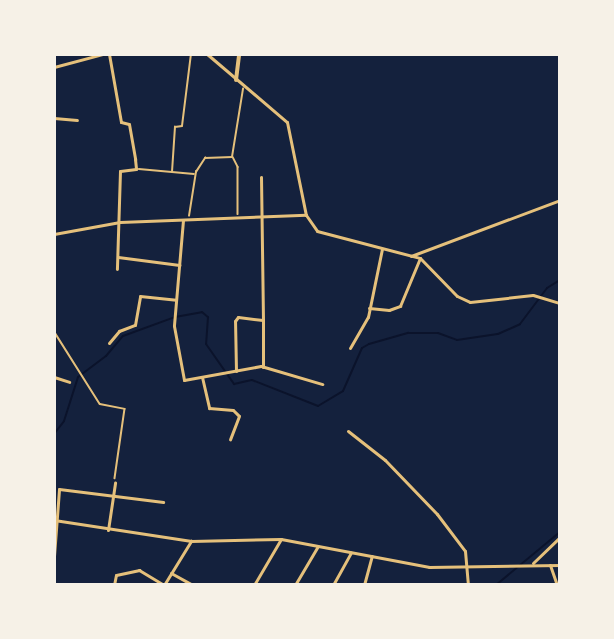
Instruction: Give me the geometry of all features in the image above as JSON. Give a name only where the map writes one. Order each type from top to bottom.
[{"type":"street","points":[[54,67],[103,54]]},
{"type":"street","points":[[109,54],[121,122],[129,124],[136,169],[120,171],[117,269]]},
{"type":"street","points":[[207,54],[280,114],[291,129],[306,214],[317,231],[332,238],[420,258],[457,296],[470,302],[534,295],[560,303]]},
{"type":"street","points":[[236,80],[238,54]]},
{"type":"street","points":[[54,117],[77,120]]},
{"type":"street","points":[[261,177],[263,367]]},
{"type":"street","points":[[411,256],[560,200]]},
{"type":"street","points":[[54,234],[120,222],[306,214]]},
{"type":"street","points":[[183,220],[174,326],[181,375],[184,380],[263,367],[322,384]]},
{"type":"street","points":[[350,348],[369,308],[382,249]]},
{"type":"street","points":[[118,257],[179,265]]},
{"type":"street","points":[[369,308],[389,310],[400,306],[420,258]]},
{"type":"street","points":[[109,343],[119,331],[135,325],[140,296],[176,300]]},
{"type":"street","points":[[236,371],[235,321],[237,317],[263,320]]},
{"type":"street","points":[[54,377],[69,382]]},
{"type":"street","points":[[202,377],[209,408],[232,410],[239,416],[230,439]]},
{"type":"street","points":[[348,431],[385,460],[437,514],[465,551],[468,585]]},
{"type":"street","points":[[108,530],[115,483]]},
{"type":"street","points":[[54,556],[59,489],[163,502]]},
{"type":"street","points":[[56,521],[108,530],[151,532],[191,541],[281,539],[429,567],[560,565]]},
{"type":"street","points":[[532,564],[560,537]]},
{"type":"street","points":[[254,585],[281,539]]},
{"type":"street","points":[[114,585],[116,574],[139,570],[164,585],[191,541]]},
{"type":"street","points":[[295,585],[318,546]]},
{"type":"street","points":[[333,585],[351,553]]},
{"type":"street","points":[[364,585],[372,556]]},
{"type":"street","points":[[550,565],[557,585]]},
{"type":"street","points":[[171,573],[193,585]]},
{"type":"path","points":[[172,172],[174,126],[182,126],[191,54]]},
{"type":"path","points":[[238,218],[238,167],[232,157],[244,86]]},
{"type":"path","points":[[188,219],[196,174],[205,158],[232,157]]},
{"type":"path","points":[[136,169],[196,174]]},
{"type":"path","points":[[54,330],[100,404],[125,409],[115,483]]},
{"type":"waterway","points":[[54,434],[64,421],[78,377],[106,356],[123,336],[175,317],[202,312],[208,317],[206,344],[234,384],[252,380],[318,406],[343,391],[362,348],[369,344],[408,333],[438,333],[457,340],[498,334],[520,324],[547,288],[560,280]]},
{"type":"waterway","points":[[496,585],[560,532]]}]
